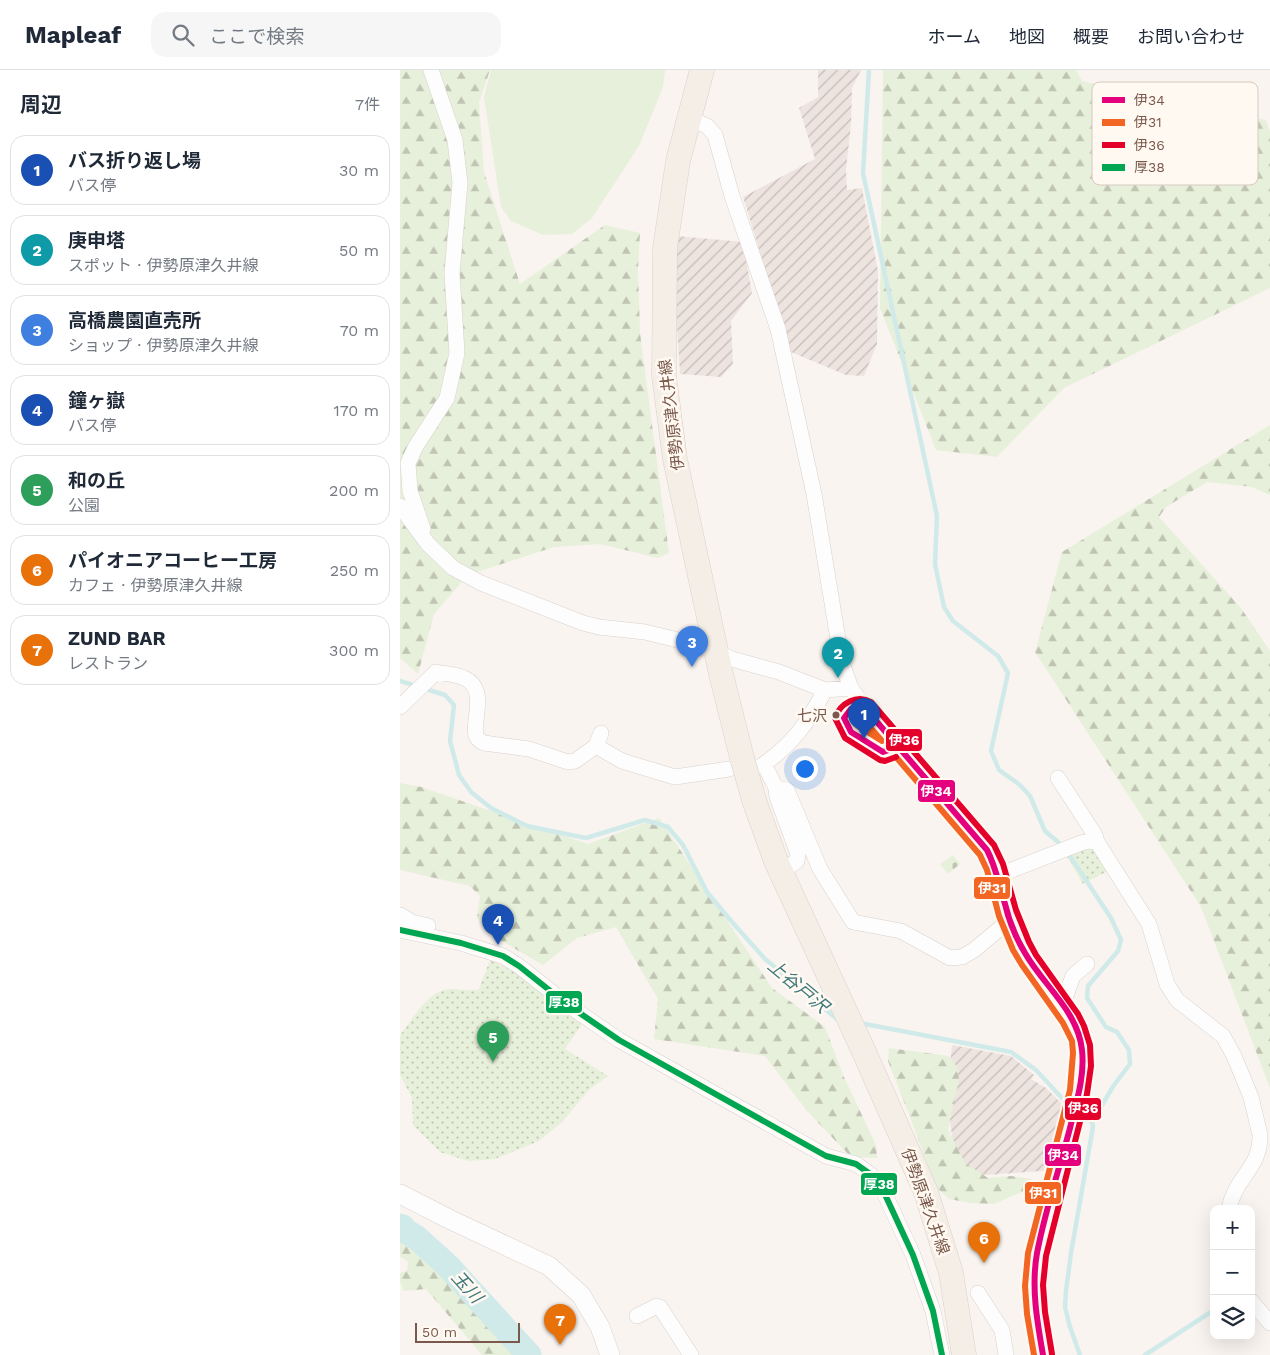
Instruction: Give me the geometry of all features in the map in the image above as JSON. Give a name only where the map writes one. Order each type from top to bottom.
[{"type":"main road","name":"伊勢原津久井線","points":[[702,70],[678,161],[665,248],[664,376],[675,459],[717,653],[749,764],[755,803],[781,872],[916,1167],[932,1210],[951,1273],[964,1355]]},
{"type":"street","points":[[428,544],[410,491],[408,463],[416,446],[447,398],[457,353],[452,273],[460,183],[455,140],[431,70]]},
{"type":"street","points":[[689,118],[707,126],[716,135],[732,196],[778,329],[814,494],[842,663],[851,688],[870,714],[987,850],[999,875],[1010,920],[1027,958],[1074,1025],[1080,1041],[1083,1065],[1079,1092],[1037,1254],[1034,1285],[1042,1355]]},
{"type":"street","points":[[400,506],[428,544],[453,568],[481,584],[566,618],[599,627],[645,632],[702,646],[717,653],[779,672],[825,690],[851,688]]},
{"type":"street","points":[[400,707],[436,672],[464,678],[471,684],[476,694],[478,707],[475,733],[478,740],[484,744],[529,749],[568,762],[575,761],[598,740],[622,761],[675,777],[773,758],[796,736],[812,716],[825,690]]},
{"type":"street","points":[[749,764],[776,788],[788,790],[820,869],[853,922],[901,931],[950,958],[962,957],[974,950],[1010,920]]},
{"type":"street","points":[[1058,778],[1150,924],[1167,984],[1177,1000],[1223,1036],[1246,1083],[1260,1135],[1260,1143],[1257,1156],[1251,1168],[1233,1192],[1230,1205]]},
{"type":"street","points":[[776,788],[777,797],[798,854],[797,861],[781,872]]},
{"type":"street","points":[[999,875],[1076,845],[1089,841],[1098,842]]},
{"type":"street","points":[[400,915],[412,922],[465,934],[481,949]]},
{"type":"street","points":[[400,930],[503,956],[519,966],[568,1005],[619,1040],[826,1156],[856,1164],[870,1174],[882,1188],[913,1255],[933,1311],[942,1355]]},
{"type":"street","points":[[1060,1004],[1065,998],[1073,976],[1087,964]]},
{"type":"street","points":[[400,1194],[549,1266],[582,1295],[600,1327],[610,1355]]},
{"type":"street","points":[[978,1293],[1002,1330],[1006,1355]]},
{"type":"street","points":[[637,1316],[657,1306],[660,1307],[691,1355]]},
{"type":"street","points":[[1255,1306],[1270,1323]]},
{"type":"shaded area","points":[[818,70],[861,70],[852,88],[851,125],[846,169],[847,190],[862,188],[878,271],[877,344],[864,376],[846,375],[791,352],[743,197],[815,159],[799,108],[818,97]]},
{"type":"shaded area","points":[[677,236],[743,242],[752,293],[731,321],[733,364],[721,377],[680,374],[674,278]]},
{"type":"shaded area","points":[[952,1045],[1011,1056],[1034,1075],[1031,1079],[1046,1088],[1062,1104],[1046,1172],[986,1175],[975,1173],[961,1161],[954,1147],[948,1111],[948,1086]]},
{"type":"green space","points":[[400,70],[490,70],[479,102],[484,172],[520,284],[605,225],[640,233],[638,270],[640,333],[669,553],[658,558],[600,544],[554,547],[468,575],[434,614],[418,674],[400,658]]},
{"type":"green space","points":[[491,70],[665,70],[663,87],[639,146],[592,218],[572,234],[543,235],[511,221],[501,207],[484,97]]},
{"type":"green space","points":[[883,70],[1076,70],[1082,81],[1092,83],[1092,185],[1258,185],[1258,118],[1266,120],[1270,132],[1270,288],[1064,388],[997,457],[936,450],[880,308]]},
{"type":"green space","points":[[1270,425],[1270,495],[1252,487],[1207,482],[1166,507],[1159,517],[1241,608],[1270,651],[1270,1088],[1201,907],[1035,652],[1062,552]]},
{"type":"green space","points":[[400,783],[421,787],[588,844],[659,818],[772,988],[825,1027],[843,1075],[876,1145],[877,1158],[851,1157],[807,1111],[765,1056],[654,1039],[658,999],[616,927],[577,938],[543,965],[485,931],[477,918],[480,896],[470,886],[400,870]]},
{"type":"green space","points":[[1091,844],[1110,870],[1083,884],[1065,853]]},
{"type":"green space","points":[[953,855],[960,864],[948,874],[940,864]]},
{"type":"green space","points":[[490,960],[528,979],[585,1020],[565,1049],[608,1076],[590,1089],[562,1122],[539,1141],[495,1159],[468,1161],[440,1152],[413,1125],[412,1098],[400,1075],[400,1039],[401,1034],[420,1008],[437,993],[448,989],[479,989]]},
{"type":"green space","points":[[889,1048],[949,1056],[957,1067],[959,1079],[948,1129],[965,1163],[988,1178],[1011,1176],[1032,1179],[1031,1188],[994,1204],[971,1203],[949,1199],[935,1186],[888,1061]]},
{"type":"green space","points":[[400,1235],[425,1256],[437,1262],[487,1316],[496,1334],[517,1354],[535,1355],[482,1355],[426,1289],[404,1291],[400,1282],[400,1273],[407,1271],[408,1262],[400,1256]]},
{"type":"waterway","points":[[869,70],[863,173],[937,516],[935,564],[944,607],[953,621],[998,656],[1008,673],[991,751],[999,770],[1020,785],[1030,796],[1045,831],[1058,842],[1072,859],[1111,918],[1121,940],[1118,951],[1088,986],[1087,998],[1106,1027],[1117,1032],[1129,1050],[1130,1064],[1114,1085],[1092,1122]]},
{"type":"waterway","name":"上谷戸沢","points":[[400,681],[445,695],[454,705],[450,741],[459,775],[471,792],[491,808],[527,826],[586,838],[645,820],[668,827],[683,845],[707,892],[732,922],[765,959],[837,1019]]},
{"type":"waterway","name":"上谷戸沢","points":[[860,1023],[1011,1052],[1036,1070],[1071,1105]]},
{"type":"waterway","name":"上谷戸沢","points":[[1077,1110],[1092,1122],[1093,1127],[1071,1253],[1065,1307],[1080,1355]]},
{"type":"waterway","name":"玉川","points":[[400,1226],[417,1238],[447,1265],[529,1355]]},
{"type":"waterway","points":[[1145,1355],[1210,1313]]},
{"type":"transit line","name":"伊36","points":[[896,757],[885,761],[880,760],[845,738],[835,718],[841,708],[850,701],[860,699],[871,702],[994,845],[1003,864],[1016,910],[1029,942],[1036,955],[1078,1014],[1090,1045],[1091,1066],[1087,1094],[1046,1256],[1043,1285],[1045,1312],[1052,1354]]},
{"type":"transit line","name":"伊34","points":[[898,747],[883,752],[851,732],[844,718],[851,709],[865,708],[987,850],[1011,923],[1019,941],[1032,965],[1067,1011],[1079,1036],[1083,1060],[1079,1090],[1044,1222],[1035,1266],[1036,1304],[1043,1355]]},
{"type":"transit line","name":"伊31","points":[[856,717],[861,717],[882,741],[858,726],[854,719],[856,717]]},
{"type":"transit line","name":"伊31","points":[[896,757],[980,855],[987,870],[999,916],[1013,950],[1063,1023],[1072,1041],[1070,1090],[1028,1253],[1025,1286],[1027,1314],[1034,1355]]},
{"type":"transit line","name":"厚38","points":[[400,930],[461,943],[503,956],[519,966],[568,1005],[619,1040],[826,1156],[856,1164],[870,1174],[882,1188],[913,1255],[933,1311],[942,1355]]},
{"type":"place","name":"高橋農園直売所","points":[[692,667]]},
{"type":"place","name":"庚申塔","points":[[838,678]]},
{"type":"place","name":"七沢","points":[[836,715]]},
{"type":"place","name":"バス折り返し場","points":[[864,739]]},
{"type":"place","name":"鐘ヶ嶽","points":[[498,945]]},
{"type":"place","name":"和の丘","points":[[493,1062]]},
{"type":"place","name":"パイオニアコーヒー工房","points":[[984,1263]]},
{"type":"place","name":"ZUND BAR","points":[[560,1345]]}]
